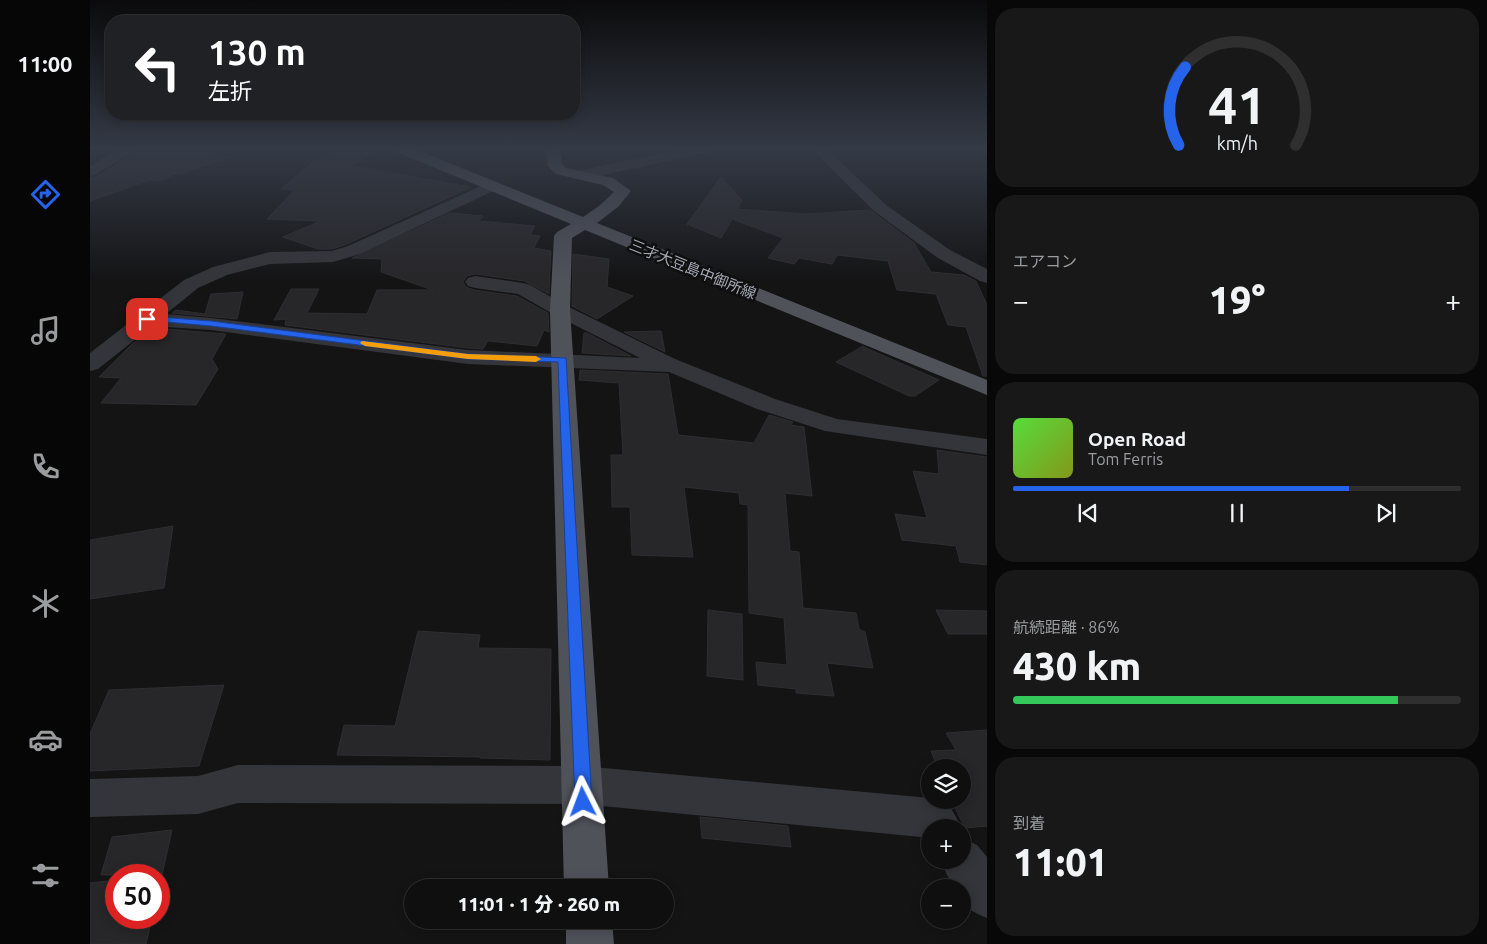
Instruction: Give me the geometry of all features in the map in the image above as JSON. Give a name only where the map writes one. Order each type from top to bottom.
[{"type":"main road","name":"三才大豆島中御所線","points":[[506,192],[589,219],[942,351]]},
{"type":"main road","name":"三才大豆島中御所線","points":[[529,192],[987,388]]},
{"type":"main road","points":[[587,879],[560,310],[563,236],[608,208],[623,192]]},
{"type":"main road","points":[[589,929],[590,944]]},
{"type":"street","points":[[90,364],[191,284],[220,271],[270,258],[333,256],[354,250],[479,192]]},
{"type":"street","points":[[864,192],[880,208],[944,254],[987,277]]},
{"type":"street","points":[[475,282],[523,288],[560,310],[672,365],[766,404],[834,426],[987,447]]},
{"type":"street","points":[[147,319],[211,324],[468,356],[672,365]]},
{"type":"street","points":[[90,798],[198,795],[238,784],[582,784],[934,819]]},
{"type":"street","points":[[969,869],[987,894]]},
{"type":"building","points":[[90,192],[115,192],[90,201]]},
{"type":"building","points":[[293,192],[460,192],[347,244],[332,249],[318,249],[283,237],[321,221],[267,219]]},
{"type":"building","points":[[710,192],[735,192],[742,200],[737,209],[806,214],[870,210],[914,243],[931,272],[964,275],[976,281],[987,305],[987,376],[983,376],[966,327],[948,325],[936,294],[897,290],[888,261],[837,255],[832,264],[799,258],[794,264],[768,258],[783,238],[732,219],[721,238],[687,224]]},
{"type":"building","points":[[450,213],[483,216],[479,221],[535,226],[530,235],[540,236],[534,248],[551,251],[549,294],[524,281],[475,274],[467,276],[463,282],[466,287],[474,290],[517,296],[548,313],[549,332],[544,330],[537,346],[488,341],[483,349],[468,348],[285,325],[286,319],[274,320],[291,289],[319,289],[307,313],[367,314],[377,290],[433,290],[381,272],[382,259],[352,258]]},
{"type":"building","points":[[573,254],[609,259],[607,287],[633,296],[597,319],[572,306]]},
{"type":"building","points":[[243,292],[237,319],[172,313],[176,310],[205,314],[211,294]]},
{"type":"building","points":[[153,328],[226,334],[212,359],[218,369],[196,405],[101,403],[121,378],[99,377],[132,344]]},
{"type":"building","points":[[661,331],[665,352],[624,332]]},
{"type":"building","points":[[584,333],[587,333],[631,356],[582,353]]},
{"type":"building","points":[[863,346],[939,380],[915,396],[909,396],[836,362]]},
{"type":"building","points":[[580,370],[668,374],[678,435],[754,443],[769,415],[793,422],[791,425],[804,427],[812,496],[785,493],[790,551],[799,552],[803,608],[856,613],[859,629],[865,632],[873,668],[827,663],[834,696],[796,693],[796,689],[758,685],[756,662],[787,665],[784,618],[749,613],[748,505],[740,504],[739,493],[684,487],[693,557],[632,555],[630,507],[612,507],[611,455],[623,455],[619,383],[579,380]]},
{"type":"building","points":[[937,450],[987,457],[987,565],[960,562],[956,546],[902,540],[895,514],[927,518],[913,471],[939,474]]},
{"type":"building","points":[[173,526],[164,588],[90,599],[90,540]]},
{"type":"building","points":[[708,610],[742,614],[743,680],[707,676]]},
{"type":"building","points":[[936,610],[987,611],[987,634],[948,634]]},
{"type":"building","points":[[418,631],[480,635],[478,648],[551,649],[550,760],[337,755],[344,725],[395,726]]},
{"type":"building","points":[[224,685],[199,766],[90,771],[90,734],[109,690]]},
{"type":"building","points":[[987,730],[987,826],[971,827],[971,819],[960,819],[956,809],[971,809],[971,759],[934,759],[931,751],[956,750],[946,733]]},
{"type":"building","points":[[700,817],[788,826],[791,847],[702,838]]},
{"type":"building","points":[[172,830],[164,864],[105,864],[105,875],[101,875],[112,837]]},
{"type":"building","points":[[105,881],[105,929],[149,929],[146,944],[90,944],[90,883]]},
{"type":"slow traffic","points":[[365,343],[468,356],[536,359]]},
{"type":"route","points":[[147,319],[211,324],[468,356],[563,360],[583,802]]}]
